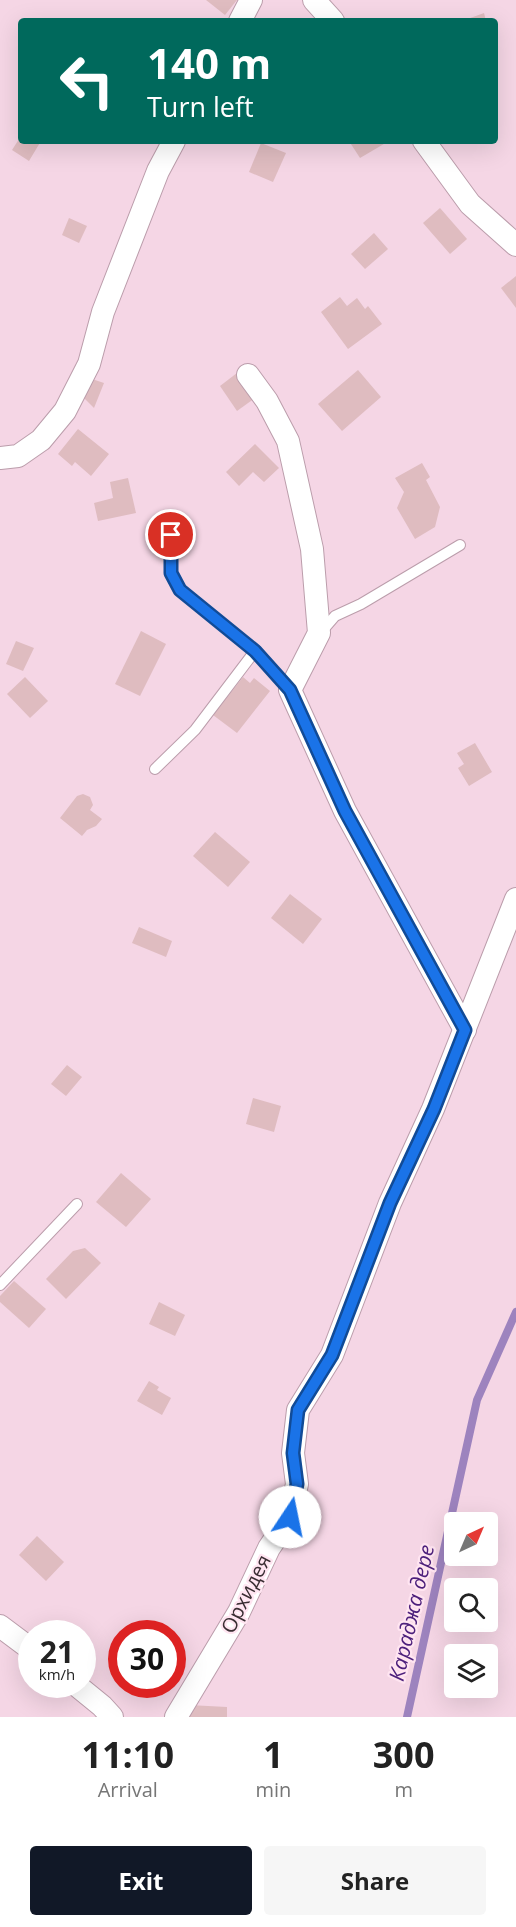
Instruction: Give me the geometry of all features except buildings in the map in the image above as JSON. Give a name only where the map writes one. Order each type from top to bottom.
[{"type":"street","points":[[242,18],[251,0]]},
{"type":"street","points":[[314,0],[330,18]]},
{"type":"street","points":[[0,458],[18,456],[41,440],[68,407],[88,364],[103,312],[158,171],[172,144]]},
{"type":"street","points":[[426,144],[470,204],[516,245]]},
{"type":"street","points":[[248,375],[267,401],[288,441],[312,549],[319,633],[290,690],[345,811],[465,1030]]},
{"type":"street","name":"Орхидея","points":[[176,1717],[239,1612],[269,1548],[290,1517],[297,1484],[293,1453],[298,1410],[332,1355],[390,1203],[434,1109],[516,900]]},
{"type":"street","points":[[0,1626],[18,1640]]},
{"type":"street","points":[[92,1698],[112,1717]]},
{"type":"lane","points":[[171,535],[171,573],[180,590],[255,651],[290,690]]},
{"type":"lane","points":[[319,633],[335,616],[361,604],[460,546]]},
{"type":"lane","points":[[155,769],[195,730],[255,651]]},
{"type":"lane","points":[[0,1286],[77,1204]]},
{"type":"waterway","name":"Караджа дере","points":[[407,1717],[477,1400],[516,1312]]},
{"type":"route","points":[[171,535],[171,573],[180,590],[255,651],[290,690],[345,811],[465,1030],[434,1109],[390,1203],[332,1355],[298,1410],[293,1453],[297,1484],[290,1517]]}]
